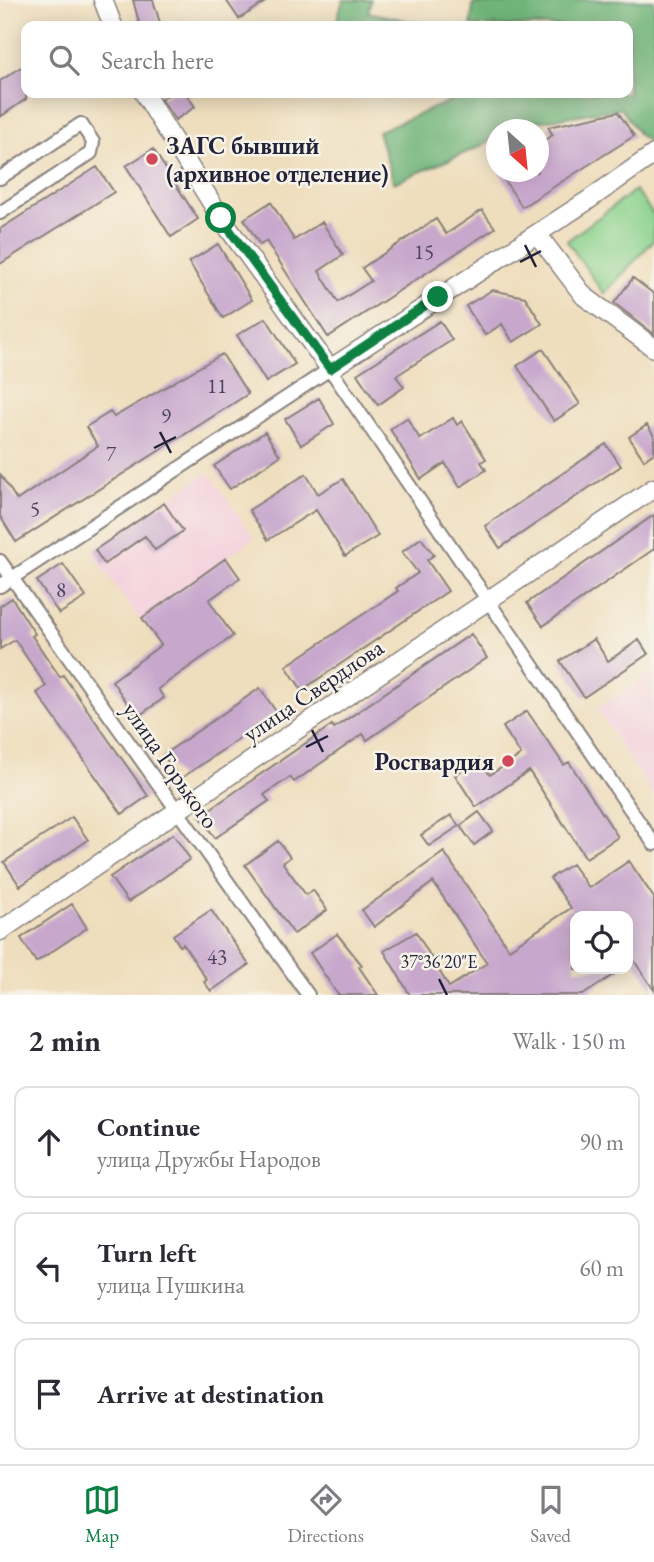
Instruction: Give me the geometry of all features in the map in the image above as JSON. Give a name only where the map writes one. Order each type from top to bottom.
[{"type":"main road","points":[[103,0],[111,21]]},
{"type":"main road","points":[[147,98],[221,218],[330,369],[537,234],[654,153]]},
{"type":"main road","points":[[537,234],[584,296],[654,348]]},
{"type":"main road","name":"улица Свердлова","points":[[0,931],[654,488]]},
{"type":"street","points":[[0,178],[81,124],[93,142],[91,153],[0,214]]},
{"type":"street","points":[[0,586],[330,369],[654,844]]},
{"type":"street","name":"улица Горького","points":[[0,561],[307,995]]},
{"type":"shaded area","points":[[208,472],[254,538],[139,619],[92,552]]},
{"type":"shaded area","points":[[654,671],[654,797],[597,709]]},
{"type":"green space","points":[[343,0],[371,0],[368,12],[409,21],[337,21]]},
{"type":"green space","points":[[511,0],[654,0],[654,145],[640,136],[621,108],[549,120],[486,119],[486,142],[394,183],[378,131],[453,100],[445,98],[633,98],[633,21],[471,21],[473,4],[510,3]]},
{"type":"green space","points":[[635,190],[654,215],[654,240],[604,294],[567,241]]},
{"type":"building","points":[[133,0],[153,0],[159,21],[139,21]]},
{"type":"building","points":[[226,0],[268,0],[239,19]]},
{"type":"building","points":[[21,67],[21,98],[26,99],[0,117],[0,81]]},
{"type":"building","points":[[189,98],[195,107],[175,120],[161,99]]},
{"type":"building","points":[[618,112],[634,136],[522,207],[506,182],[549,182],[549,137],[553,135],[549,127]]},
{"type":"building","points":[[153,149],[198,219],[171,237],[126,166]]},
{"type":"building","points":[[97,167],[114,192],[0,264],[0,229]]},
{"type":"building","points":[[271,202],[294,240],[322,222],[343,255],[319,271],[338,302],[371,281],[362,268],[436,219],[446,234],[482,210],[495,228],[328,337],[266,241],[260,245],[244,219]]},
{"type":"building","points":[[218,244],[252,300],[223,318],[189,262]]},
{"type":"building","points":[[633,278],[654,294],[654,334],[614,303]]},
{"type":"building","points":[[492,290],[525,297],[542,324],[513,342],[502,324],[485,335],[466,306]]},
{"type":"building","points":[[266,318],[295,364],[266,382],[237,335]]},
{"type":"building","points":[[440,321],[452,340],[396,376],[404,387],[378,405],[357,374]]},
{"type":"building","points":[[543,349],[580,404],[554,421],[517,366]]},
{"type":"building","points":[[222,354],[248,394],[16,542],[0,516],[0,474],[17,500],[98,446],[86,427],[110,412],[114,417]]},
{"type":"building","points":[[319,398],[334,424],[301,445],[285,419]]},
{"type":"building","points":[[407,418],[420,439],[453,418],[457,425],[462,421],[486,459],[481,462],[486,470],[460,487],[445,463],[421,479],[390,429]]},
{"type":"building","points":[[647,425],[654,436],[654,453],[644,460],[629,437]]},
{"type":"building","points":[[265,432],[280,456],[230,489],[214,466]]},
{"type":"building","points":[[606,444],[621,466],[500,548],[485,526]]},
{"type":"building","points":[[306,474],[318,494],[343,479],[378,536],[345,556],[316,510],[268,540],[249,510]]},
{"type":"building","points":[[164,503],[183,531],[155,550],[145,536],[104,564],[95,550]]},
{"type":"building","points":[[654,515],[654,549],[543,626],[527,603]]},
{"type":"building","points":[[421,538],[434,555],[427,560],[448,591],[302,690],[286,666],[398,591],[396,588],[418,573],[402,552]]},
{"type":"building","points":[[226,558],[240,578],[209,600],[233,636],[158,689],[164,698],[137,717],[112,681],[161,645],[142,618]]},
{"type":"building","points":[[63,564],[86,597],[59,614],[37,581]]},
{"type":"building","points":[[12,598],[35,634],[32,636],[60,677],[63,675],[148,796],[122,814],[37,693],[46,686],[15,640],[0,649],[0,606]]},
{"type":"building","points":[[471,634],[487,658],[367,740],[363,734],[294,782],[290,777],[264,795],[269,801],[215,838],[200,816]]},
{"type":"building","points":[[594,639],[608,661],[639,640],[648,654],[584,697],[560,661]]},
{"type":"building","points":[[260,688],[277,713],[180,779],[163,755]]},
{"type":"building","points":[[527,711],[564,765],[569,762],[618,837],[586,858],[529,771],[476,807],[455,775],[479,759],[490,775],[521,755],[503,727]]},
{"type":"building","points":[[479,812],[493,831],[474,845],[460,826]]},
{"type":"building","points":[[451,815],[459,826],[429,846],[421,835]]},
{"type":"building","points":[[72,817],[88,840],[20,886],[4,862]]},
{"type":"building","points":[[173,834],[190,859],[128,902],[110,877]]},
{"type":"building","points":[[278,841],[290,857],[283,863],[306,895],[313,890],[327,910],[294,934],[245,865]]},
{"type":"building","points":[[444,852],[509,949],[571,908],[550,878],[572,864],[589,888],[629,861],[654,898],[654,990],[633,959],[633,911],[570,911],[570,974],[614,974],[583,995],[410,995],[384,951],[416,932],[449,987],[487,963],[433,882],[374,927],[362,910]]},
{"type":"building","points":[[72,904],[87,928],[36,962],[21,938]]},
{"type":"building","points":[[211,910],[249,965],[211,991],[204,982],[207,980],[183,944],[180,946],[173,935]]},
{"type":"building","points":[[337,934],[362,965],[359,967],[378,995],[338,995],[310,953]]},
{"type":"place","name":"ЗАГС бывший (архивное отделение)","points":[[152,159]]},
{"type":"place","name":"Росгвардия","points":[[508,761]]},
{"type":"route","points":[[221,218],[330,369],[438,297]]}]
